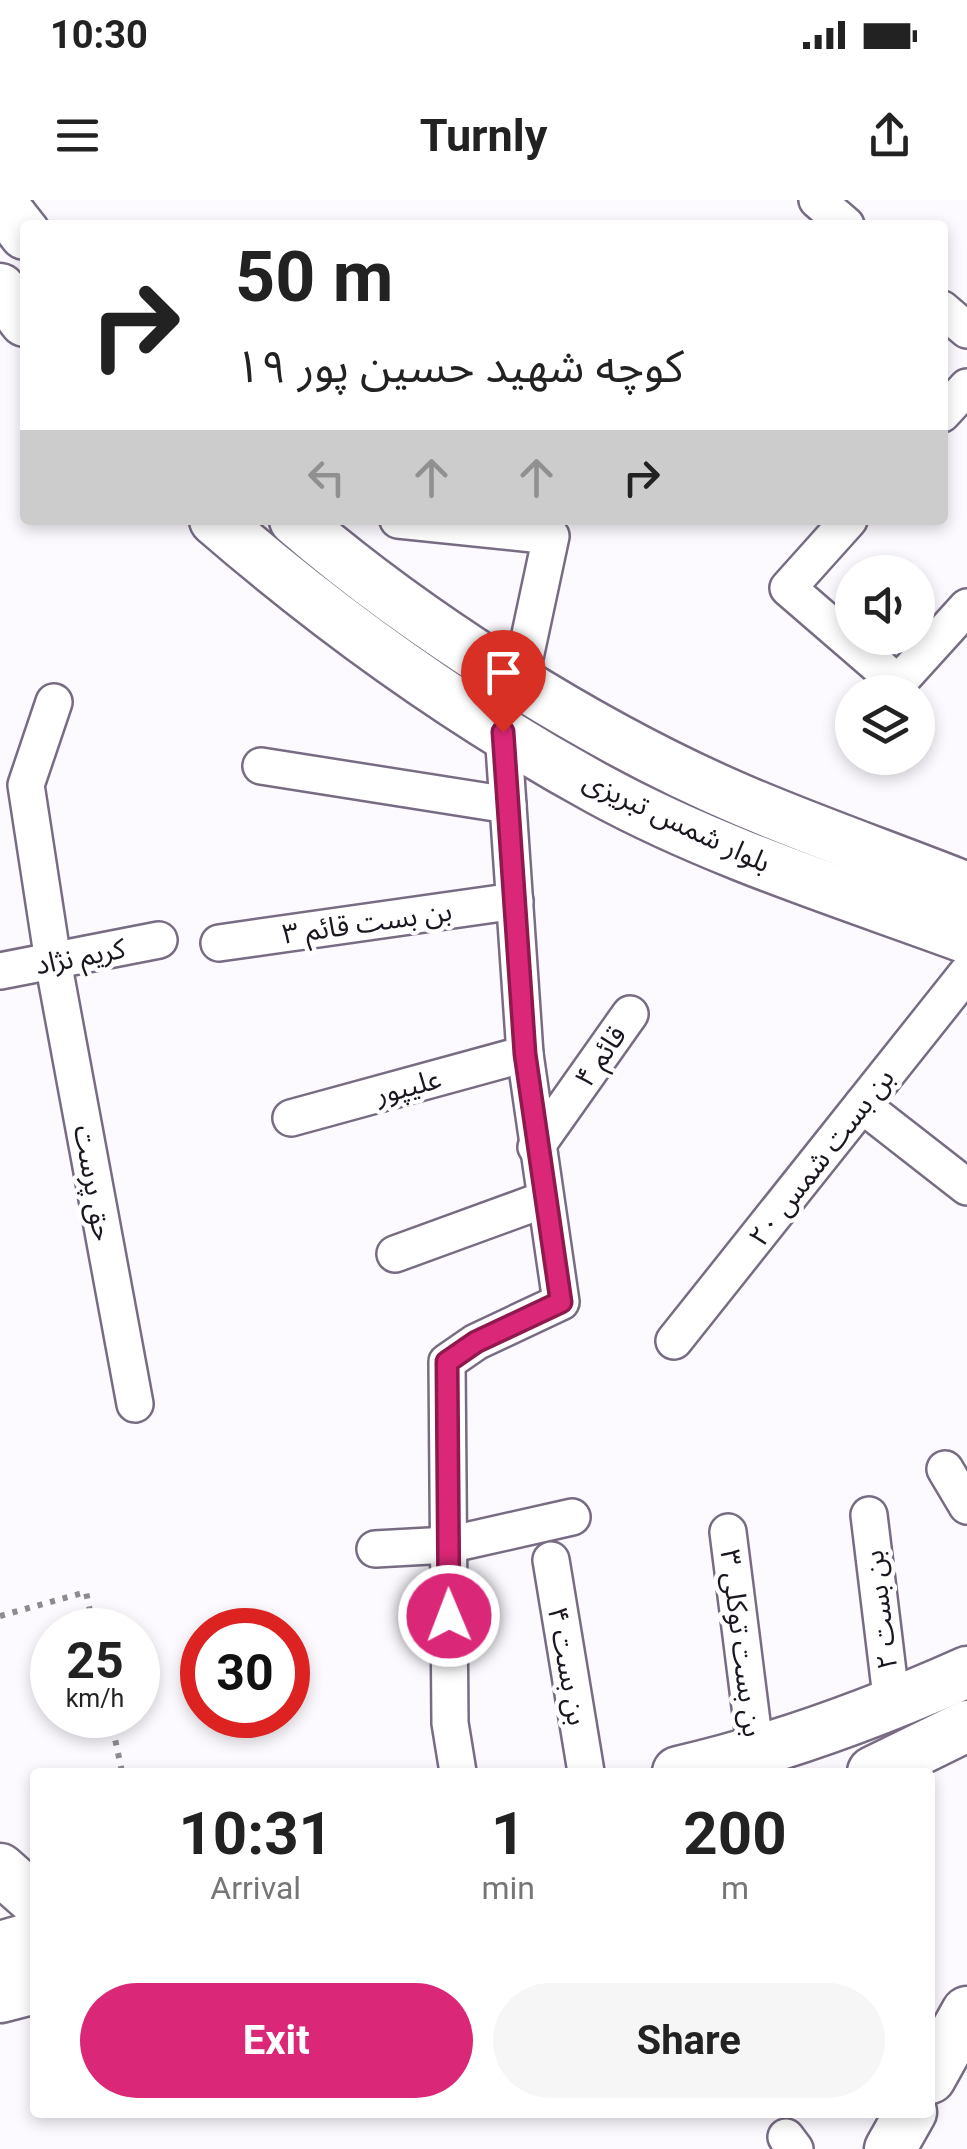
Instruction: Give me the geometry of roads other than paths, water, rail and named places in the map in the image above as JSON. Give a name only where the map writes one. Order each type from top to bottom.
[{"type":"main road","points":[[0,202],[20,228]]},
{"type":"main road","points":[[0,289],[20,315]]},
{"type":"main road","name":"بلوار شمس تبریزی","points":[[221,525],[289,584],[459,706],[602,791],[730,850],[967,938]]},
{"type":"main road","name":"بلوار شمس تبریزی","points":[[302,525],[520,681],[626,744],[744,802],[967,888]]},
{"type":"main road","points":[[695,1768],[756,1754],[892,1706],[967,1672]]},
{"type":"main road","points":[[880,1768],[967,1726]]},
{"type":"main road","points":[[0,1869],[30,1896]]},
{"type":"main road","points":[[0,1948],[30,1939]]},
{"type":"main road","points":[[0,1997],[30,1989]]},
{"type":"main road","points":[[890,2149],[908,2118]]},
{"type":"street","points":[[948,408],[967,387]]},
{"type":"street","points":[[498,525],[558,528],[520,681]]},
{"type":"street","points":[[844,525],[788,588],[898,683],[967,608]]},
{"type":"street","name":"حق پرست","points":[[54,702],[26,785],[53,961],[135,1404]]},
{"type":"street","points":[[457,1768],[450,1723],[447,1362],[476,1342],[561,1302],[543,1200],[525,1054],[503,732]]},
{"type":"street","points":[[261,766],[508,804]]},
{"type":"street","name":"بن بست قائم ۳","points":[[220,944],[514,901]]},
{"type":"street","name":"کریم نژاد","points":[[0,972],[160,940]]},
{"type":"street","name":"بن بست شمس ۲۰","points":[[674,1342],[967,973]]},
{"type":"street","name":"قائم ۴","points":[[536,1147],[630,1014]]},
{"type":"street","name":"علیپور","points":[[292,1118],[525,1054]]},
{"type":"street","points":[[862,1105],[967,1186]]},
{"type":"street","points":[[395,1254],[543,1200]]},
{"type":"street","points":[[945,1469],[967,1506]]},
{"type":"street","name":"بن بست ۲","points":[[869,1515],[892,1706]]},
{"type":"street","points":[[375,1549],[448,1545],[572,1517]]},
{"type":"street","name":"بن بست توکلی ۳","points":[[728,1532],[756,1754]]},
{"type":"street","name":"بن بست ۴","points":[[551,1560],[585,1768]]}]
